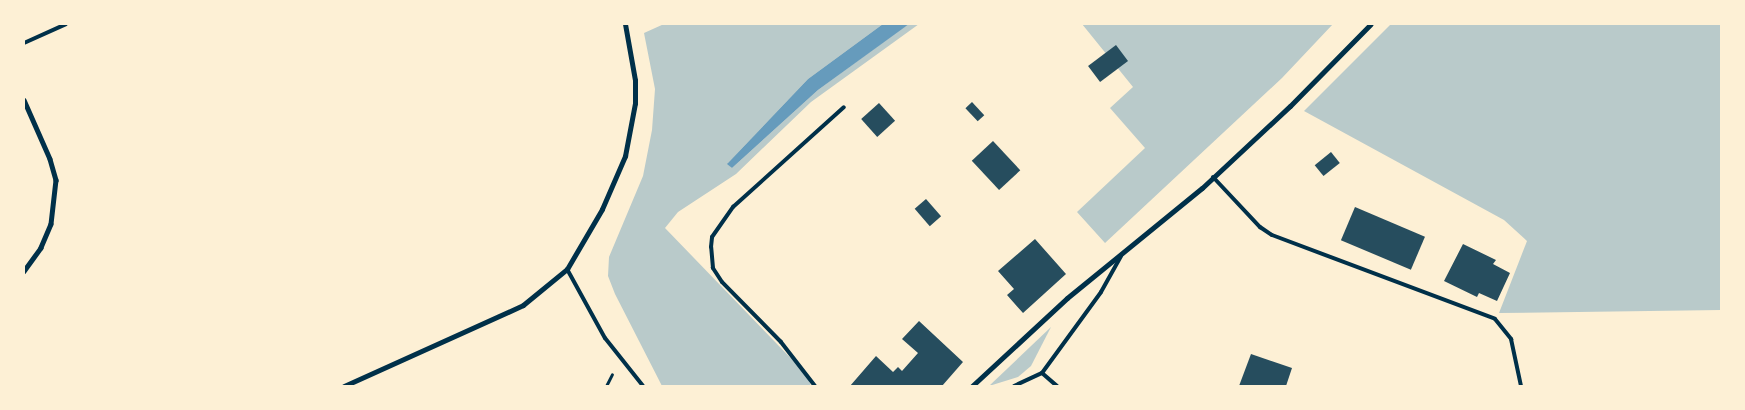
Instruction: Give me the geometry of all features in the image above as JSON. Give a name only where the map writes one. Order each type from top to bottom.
[{"type":"street","points":[[344,386],[523,305],[567,269],[602,209],[625,156],[635,103],[635,80],[624,24]]},
{"type":"street","points":[[972,386],[1067,298],[1213,177],[1290,106],[1371,24]]},
{"type":"street","points":[[24,100],[50,159],[56,180],[51,224],[41,248],[24,271]]},
{"type":"lane","points":[[24,43],[66,24]]},
{"type":"lane","points":[[815,386],[781,342],[722,282],[713,268],[710,246],[712,237],[733,207],[844,107]]},
{"type":"lane","points":[[1213,177],[1260,227],[1272,235],[1495,319],[1511,339],[1521,386]]},
{"type":"lane","points":[[1014,386],[1042,373],[1101,292],[1122,254]]},
{"type":"lane","points":[[567,269],[605,338],[643,386]]},
{"type":"lane","points":[[1042,373],[1057,386]]},
{"type":"shaded area","points":[[664,24],[883,24],[808,79],[728,163],[732,168],[818,90],[901,29],[909,24],[919,24],[811,102],[736,174],[678,212],[665,228],[807,375],[811,386],[662,386],[615,294],[608,276],[609,257],[643,176],[652,130],[655,89],[644,33]]},
{"type":"shaded area","points":[[1082,24],[1333,24],[1282,78],[1105,243],[1077,212],[1145,148],[1110,108],[1133,87]]},
{"type":"shaded area","points":[[1391,24],[1721,24],[1721,310],[1499,313],[1527,241],[1504,220],[1304,111]]},
{"type":"shaded area","points":[[1051,327],[1031,366],[1018,377],[989,386]]},
{"type":"water","points":[[883,24],[909,24],[818,90],[732,168],[727,164],[808,79]]},
{"type":"building","points":[[1116,45],[1128,61],[1100,82],[1088,66]]},
{"type":"building","points":[[972,102],[984,115],[978,121],[965,108]]},
{"type":"building","points":[[879,103],[895,121],[877,137],[861,119]]},
{"type":"building","points":[[993,141],[1020,170],[999,190],[972,161]]},
{"type":"building","points":[[1331,152],[1340,163],[1323,176],[1315,165]]},
{"type":"building","points":[[926,199],[941,216],[930,226],[915,209]]},
{"type":"building","points":[[1355,207],[1425,237],[1411,270],[1341,240]]},
{"type":"building","points":[[1035,239],[1066,274],[1023,313],[1007,295],[1014,289],[998,271]]},
{"type":"building","points":[[1463,244],[1496,260],[1493,264],[1510,273],[1497,301],[1479,293],[1477,297],[1444,281]]},
{"type":"building","points":[[919,321],[963,362],[942,386],[850,386],[876,356],[893,372],[898,367],[902,371],[918,353],[902,339]]},
{"type":"building","points":[[1251,354],[1292,368],[1286,386],[1239,386]]}]
